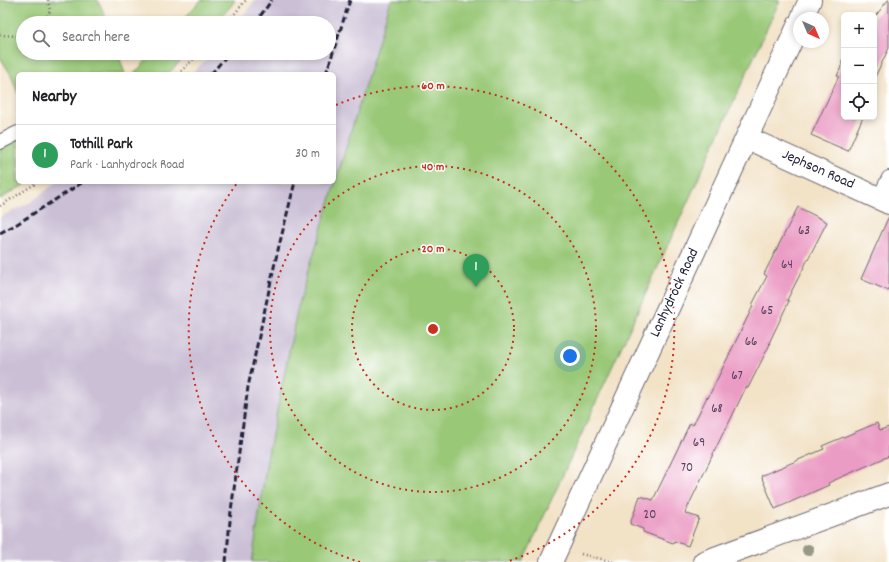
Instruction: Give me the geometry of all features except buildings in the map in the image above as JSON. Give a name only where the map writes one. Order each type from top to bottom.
[{"type":"street","points":[[805,12],[810,0]]},
{"type":"street","name":"Lanhydrock Road","points":[[554,555],[793,37]]},
{"type":"street","name":"Jephson Road","points":[[747,138],[884,200]]},
{"type":"street","points":[[704,562],[889,494]]},
{"type":"lane","points":[[0,142],[16,134]]},
{"type":"lane","points":[[884,200],[889,178]]},
{"type":"path","points":[[48,0],[50,11],[48,16]]},
{"type":"path","points":[[233,16],[246,0]]},
{"type":"path","points":[[0,35],[16,36]]},
{"type":"path","points":[[180,72],[193,60]]},
{"type":"path","points":[[0,206],[35,184]]},
{"type":"path","points":[[554,555],[614,562]]},
{"type":"shaded area","points":[[255,0],[391,0],[336,181],[336,72],[193,72],[206,60],[336,60],[336,16],[242,16]]},
{"type":"shaded area","points":[[54,184],[335,184],[299,302],[267,460],[252,562],[0,562],[0,217],[31,202]]},
{"type":"green space","points":[[0,0],[98,0],[105,16],[16,16],[16,60],[120,60],[124,72],[16,72],[16,89],[11,75],[0,57]]},
{"type":"green space","points":[[201,0],[235,0],[222,16],[186,16]]},
{"type":"green space","points":[[391,0],[780,0],[523,562],[252,562],[267,460],[299,302]]},
{"type":"green space","points":[[147,60],[181,60],[170,72],[136,72]]},
{"type":"green space","points":[[16,139],[16,184],[26,184],[0,199],[0,147]]},
{"type":"railway","points":[[260,16],[272,0]]},
{"type":"railway","points":[[336,43],[350,0]]},
{"type":"railway","points":[[213,72],[223,60]]},
{"type":"railway","points":[[327,72],[331,60]]},
{"type":"railway","points":[[0,233],[17,224],[80,184]]},
{"type":"railway","points":[[226,562],[231,511],[248,387],[276,258],[294,184]]},
{"type":"place","name":"Tothill Park","points":[[476,287]]}]
